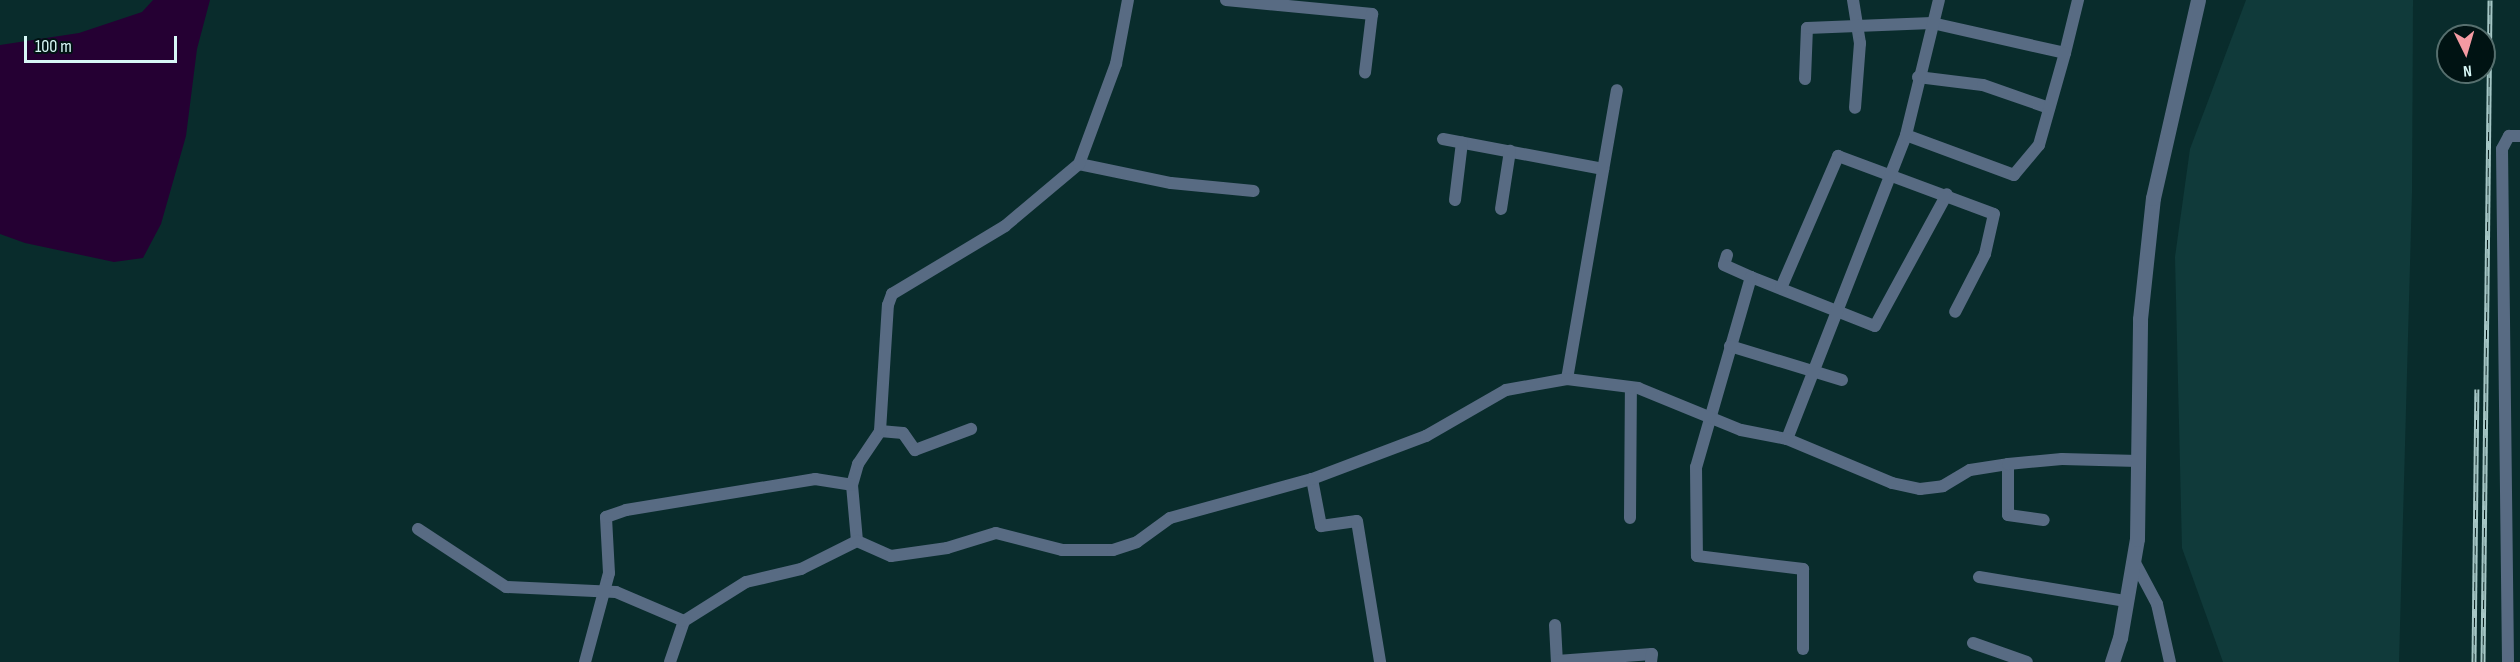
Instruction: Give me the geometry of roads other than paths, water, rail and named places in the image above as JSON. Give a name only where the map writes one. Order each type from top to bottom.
[{"type":"street","points":[[857,541],[852,485],[858,464],[880,431],[888,305],[892,294],[1005,226],[1079,164],[1116,64],[1128,0]]},
{"type":"street","points":[[1226,0],[1372,14],[1365,73]]},
{"type":"street","points":[[1853,0],[1860,43],[1856,108]]},
{"type":"street","points":[[1787,439],[1817,370],[1889,174],[1906,135],[1918,77],[1939,0]]},
{"type":"street","points":[[1906,135],[2014,175],[2039,145],[2078,0]]},
{"type":"street","points":[[2112,662],[2133,559],[2138,461],[2140,320],[2153,198],[2198,0]]},
{"type":"street","points":[[1805,79],[1807,28],[1932,23],[2065,53]]},
{"type":"street","points":[[1918,77],[1983,85],[2049,108]]},
{"type":"street","points":[[1567,379],[1617,90]]},
{"type":"street","points":[[2508,662],[2502,149],[2509,136],[2520,136]]},
{"type":"street","points":[[1443,139],[1603,169]]},
{"type":"street","points":[[1455,200],[1461,142]]},
{"type":"street","points":[[1501,209],[1510,151]]},
{"type":"street","points":[[1781,288],[1838,156],[1947,194],[1994,214],[1985,254],[1955,312]]},
{"type":"street","points":[[1079,164],[1171,183],[1254,191]]},
{"type":"street","points":[[1727,255],[1724,264],[1751,278],[1839,310],[1875,326],[1947,194]]},
{"type":"street","points":[[1751,278],[1696,467],[1697,556],[1803,569],[1803,649]]},
{"type":"street","points":[[1730,346],[1817,370],[1842,380]]},
{"type":"street","points":[[857,541],[891,556],[946,548],[996,533],[1062,550],[1113,550],[1137,542],[1170,518],[1311,480],[1426,435],[1506,390],[1567,379],[1631,388],[1741,430],[1787,439],[1892,483],[1920,489],[1943,486],[1970,470],[2008,464],[2062,459],[2138,461]]},
{"type":"street","points":[[1630,518],[1628,412],[1631,388]]},
{"type":"street","points":[[880,431],[903,433],[915,450],[971,429]]},
{"type":"street","points":[[2008,464],[2008,515],[2044,520]]},
{"type":"street","points":[[585,662],[609,573],[606,517],[626,510],[815,479],[852,485]]},
{"type":"street","points":[[1311,480],[1321,526],[1357,521],[1380,662]]},
{"type":"street","points":[[418,529],[506,587],[616,592],[684,621]]},
{"type":"street","points":[[670,662],[684,621],[746,582],[801,569],[857,541]]},
{"type":"street","points":[[2133,559],[2157,604],[2170,662]]},
{"type":"street","points":[[1979,577],[2126,601]]},
{"type":"street","points":[[1555,625],[1557,661],[1652,654],[1651,662]]},
{"type":"street","points":[[1973,643],[2027,662]]},
{"type":"railway","points":[[2483,662],[2490,0]]},
{"type":"railway","points":[[2474,662],[2477,389]]}]
